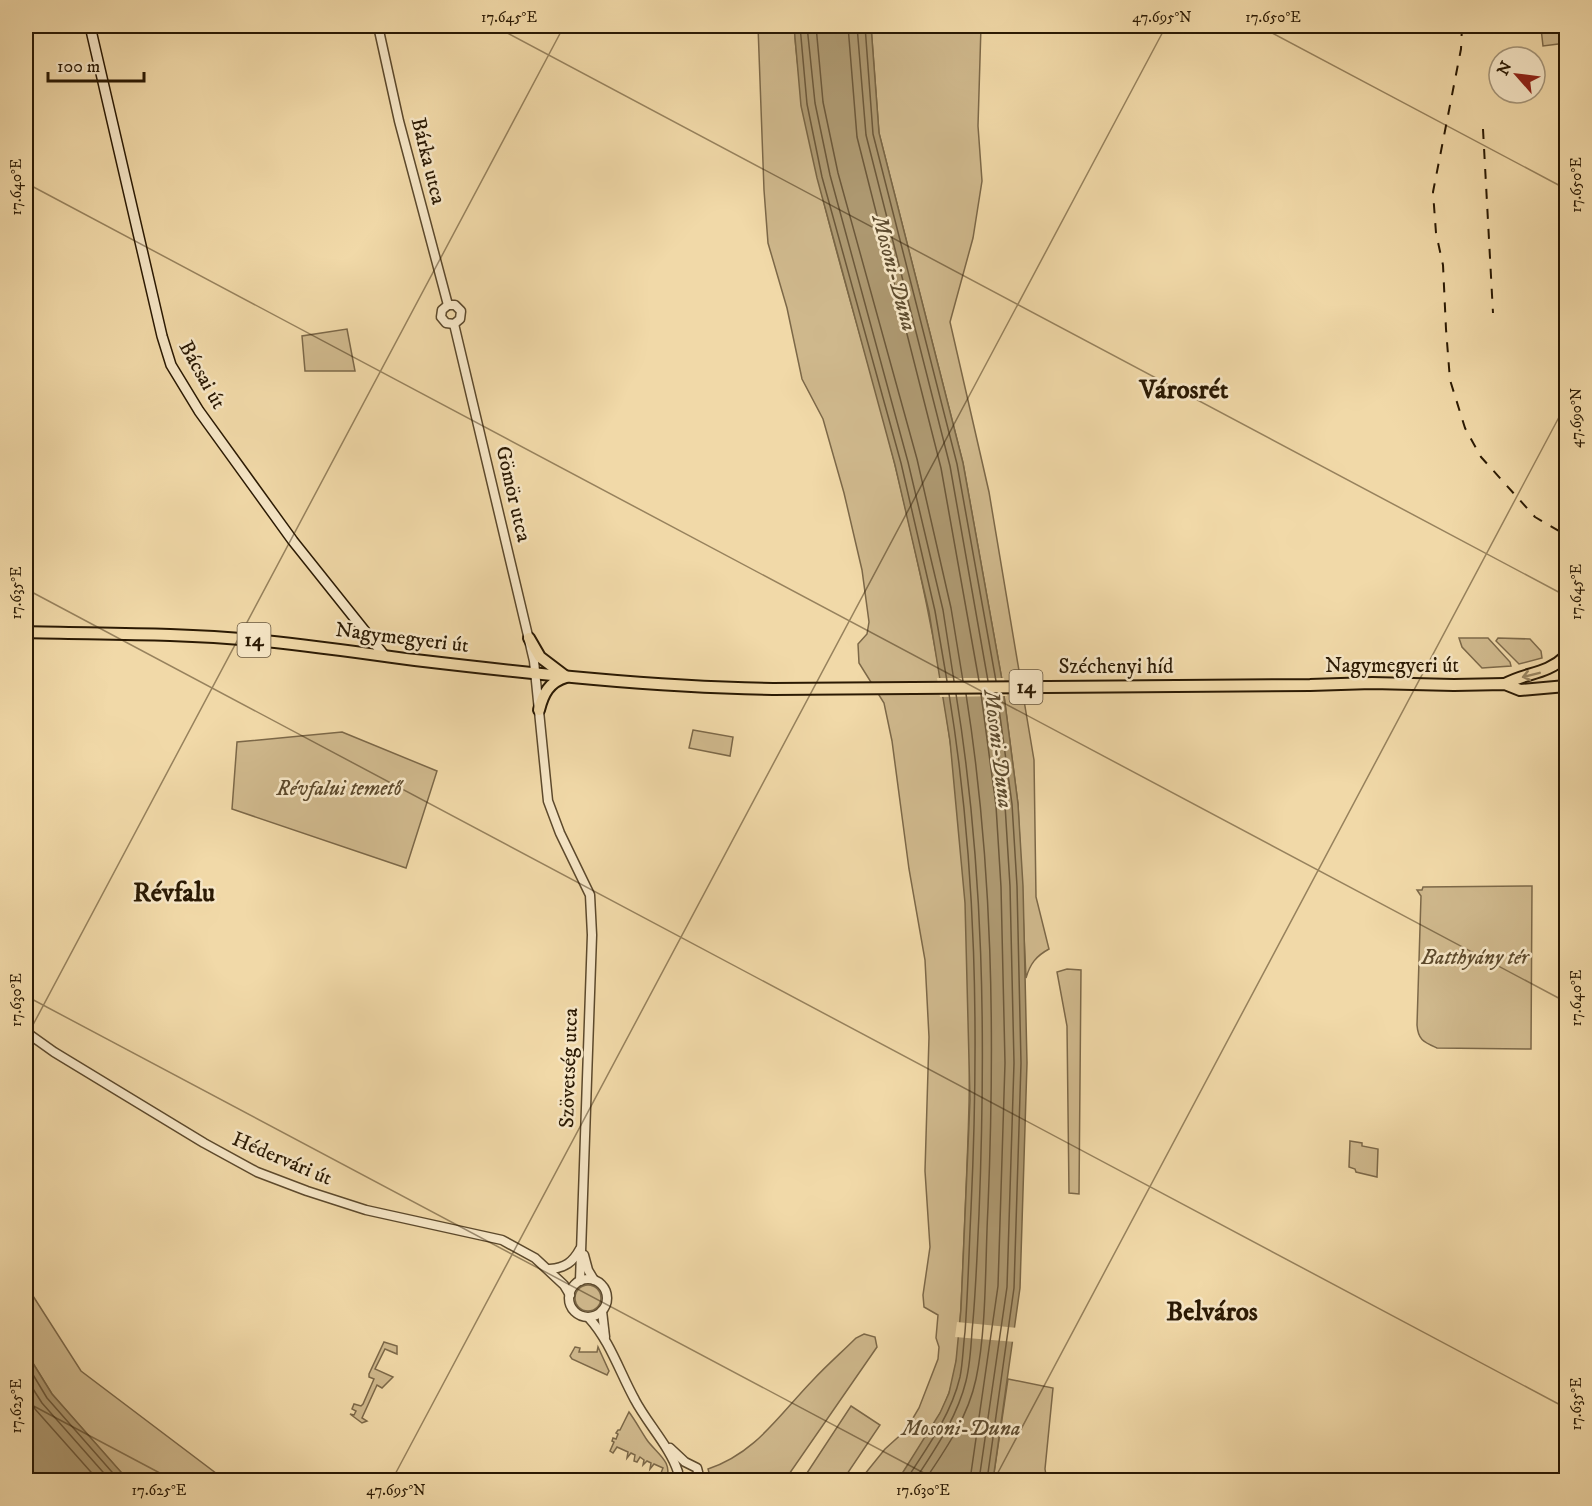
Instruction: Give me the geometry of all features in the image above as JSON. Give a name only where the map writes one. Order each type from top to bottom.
[{"type":"main road","name":"Bácsai út","points":[[90,26],[162,336],[171,365],[213,431],[293,540],[384,655]]},
{"type":"main road","name":"Nagymegyeri út","points":[[26,632],[202,636],[646,684],[773,689]]},
{"type":"main road","points":[[529,639],[540,657],[569,676]]},
{"type":"main road","name":"Nagymegyeri út","points":[[1505,684],[1551,668],[1566,656]]},
{"type":"main road","points":[[539,710],[545,692],[551,685],[569,676]]},
{"type":"main road","name":"Nagymegyeri út","points":[[1280,685],[1505,684],[1520,690],[1566,686]]},
{"type":"main road","name":"Széchenyi híd","points":[[773,689],[1280,685]]},
{"type":"street","name":"Bárka utca","points":[[378,26],[399,121],[448,304]]},
{"type":"street","points":[[448,304],[457,306],[461,311],[460,319],[454,324],[446,323],[441,317],[443,308],[448,304]]},
{"type":"street","name":"Gömör utca","points":[[454,324],[536,673],[544,777],[551,812],[590,896]]},
{"type":"street","name":"Szövetség utca","points":[[579,1282],[592,935],[590,896]]},
{"type":"street","name":"Hédervári út","points":[[26,1032],[204,1143],[257,1172],[366,1210],[502,1240],[548,1268],[579,1282]]},
{"type":"street","points":[[548,1268],[567,1265],[576,1256],[580,1245]]},
{"type":"street","name":"Szövetség utca","points":[[580,1245],[588,1270],[594,1280]]},
{"type":"street","name":"Hédervári út","points":[[548,1268],[570,1295]]},
{"type":"street","points":[[602,1311],[590,1317],[581,1316],[573,1310],[569,1300],[570,1295],[579,1282],[594,1280],[604,1287],[607,1302],[602,1311],[605,1341]]},
{"type":"street","points":[[590,1317],[634,1398],[674,1461],[678,1476]]},
{"type":"street","points":[[658,1437],[689,1465],[697,1468],[700,1480]]},
{"type":"street","points":[[678,1476],[682,1467],[689,1465]]},
{"type":"green space","points":[[758,26],[794,26],[800,83],[822,194],[882,414],[927,604],[940,672],[957,794],[966,900],[970,1006],[969,1113],[959,1338],[950,1390],[940,1414],[898,1480],[860,1480],[885,1449],[906,1430],[919,1408],[938,1359],[939,1347],[936,1338],[938,1315],[924,1307],[923,1295],[930,1247],[925,1171],[929,1037],[925,960],[909,869],[892,741],[884,703],[859,663],[858,644],[867,634],[869,622],[862,570],[844,493],[823,419],[802,379],[787,308],[768,243]]},
{"type":"green space","points":[[871,26],[981,26],[978,126],[982,181],[973,238],[950,322],[989,492],[1034,760],[1036,897],[1049,949],[1034,961],[1026,978],[1018,804],[1002,680],[963,463],[879,133]]},
{"type":"green space","points":[[1566,26],[1566,43],[1543,45],[1541,28]]},
{"type":"green space","points":[[347,329],[355,371],[305,371],[302,336]]},
{"type":"green space","points":[[1459,638],[1488,638],[1511,666],[1482,668],[1462,647]]},
{"type":"green space","points":[[1498,638],[1530,639],[1541,651],[1542,658],[1519,664],[1496,641]]},
{"type":"green space","points":[[693,730],[733,737],[730,756],[689,748]]},
{"type":"green space","name":"Révfalui temető","points":[[342,732],[437,771],[406,868],[232,809],[237,742]]},
{"type":"green space","name":"Batthyány tér","points":[[1532,886],[1531,1049],[1437,1048],[1425,1042],[1420,1037],[1417,1025],[1421,896],[1417,890],[1422,890],[1423,887]]},
{"type":"green space","points":[[1067,969],[1081,970],[1079,1194],[1069,1193],[1067,1026],[1057,972]]},
{"type":"green space","points":[[1350,1141],[1378,1149],[1377,1177],[1356,1172],[1355,1169],[1349,1167]]},
{"type":"green space","points":[[26,1285],[81,1371],[225,1480],[128,1480],[52,1394],[26,1352]]},
{"type":"green space","points":[[588,1285],[597,1289],[601,1298],[597,1307],[588,1311],[579,1307],[575,1298],[579,1289]]},
{"type":"green space","points":[[864,1334],[875,1337],[877,1347],[785,1480],[711,1480],[708,1469],[740,1453],[766,1432],[824,1369],[856,1338]]},
{"type":"green space","points":[[384,1342],[397,1346],[397,1354],[385,1349],[375,1369],[393,1377],[382,1388],[377,1385],[362,1418],[367,1421],[362,1423],[350,1414],[354,1415],[356,1411],[352,1409],[354,1404],[361,1406],[363,1404],[374,1379],[369,1377],[369,1374]]},
{"type":"green space","points":[[575,1347],[580,1348],[579,1352],[597,1352],[598,1347],[609,1371],[607,1375],[572,1359],[570,1356]]},
{"type":"green space","points":[[1008,1379],[1053,1388],[1045,1469],[1050,1480],[993,1480]]},
{"type":"green space","points":[[851,1406],[880,1425],[843,1480],[812,1480],[805,1476]]},
{"type":"green space","points":[[629,1412],[647,1440],[666,1463],[668,1474],[666,1480],[663,1480],[665,1476],[661,1473],[663,1468],[654,1464],[650,1469],[651,1463],[647,1461],[643,1465],[644,1460],[640,1457],[637,1462],[634,1461],[635,1455],[631,1453],[627,1458],[628,1452],[617,1447],[613,1453],[610,1451],[614,1442],[613,1438],[616,1439],[618,1434],[616,1433],[620,1430]]},
{"type":"water","name":"Mosoni-Duna","points":[[794,26],[871,26],[879,133],[963,463],[1002,680],[1018,804],[1023,886],[1027,1063],[1020,1288],[993,1480],[898,1480],[940,1413],[949,1393],[956,1361],[961,1309],[970,1100],[965,903],[950,741],[929,612],[895,465],[817,178],[801,106]]},
{"type":"water","points":[[26,1352],[52,1394],[128,1480],[38,1480],[26,1464]]},
{"type":"pier","points":[[937,678],[1004,678],[1007,696],[940,697]]},
{"type":"pier","points":[[957,1322],[1018,1328],[1016,1342],[955,1337]]},
{"type":"railway","points":[[1462,26],[1461,49],[1433,192],[1436,233],[1443,265],[1450,380],[1465,428],[1481,457],[1535,517],[1566,535]]},
{"type":"railway","points":[[1483,129],[1493,313]]},
{"type":"district","name":"Városrét","points":[[1184,390]]},
{"type":"district","name":"Révfalu","points":[[174,893]]},
{"type":"district","name":"Belváros","points":[[1212,1312]]}]
